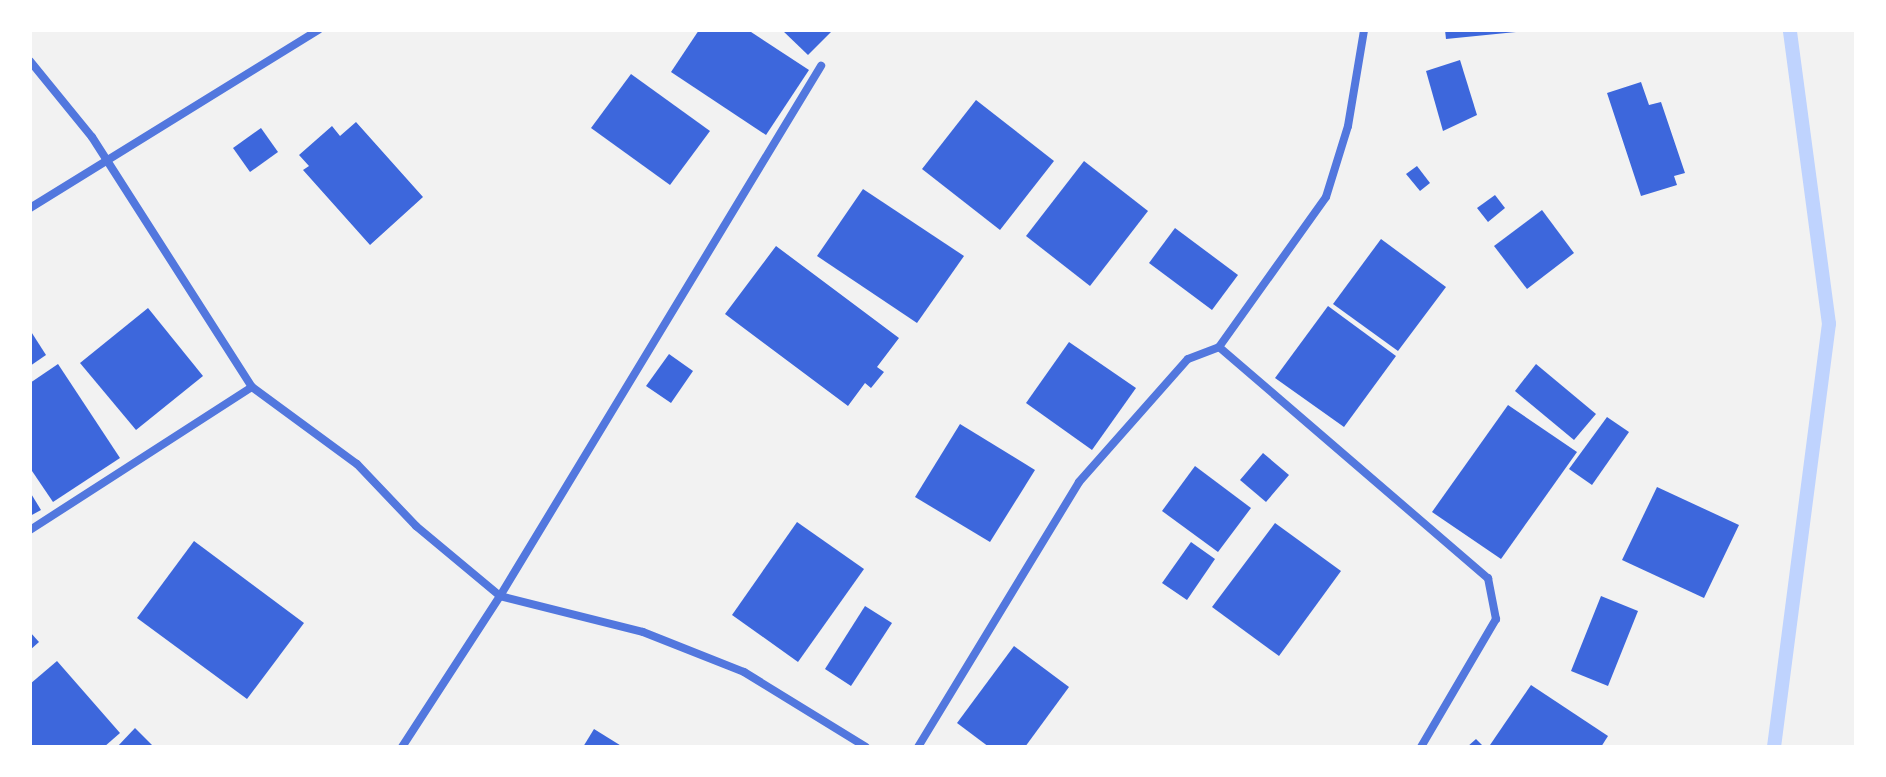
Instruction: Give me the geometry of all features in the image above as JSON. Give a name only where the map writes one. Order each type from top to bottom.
[{"type":"street","points":[[30,208],[318,30]]},
{"type":"street","points":[[918,747],[1079,482],[1188,359],[1219,347],[1326,197],[1348,126],[1364,30]]},
{"type":"street","points":[[30,61],[106,160],[252,387],[357,464],[416,526],[500,596],[643,632],[744,672],[866,747]]},
{"type":"street","points":[[402,747],[500,596],[821,66]]},
{"type":"street","points":[[1219,347],[1488,578],[1496,619],[1421,747]]},
{"type":"street","points":[[30,530],[252,387]]},
{"type":"building","points":[[699,30],[748,30],[809,70],[766,135],[671,72]]},
{"type":"building","points":[[782,30],[833,30],[808,55]]},
{"type":"building","points":[[1445,30],[1516,30],[1516,32],[1446,39]]},
{"type":"building","points":[[1460,60],[1477,115],[1443,131],[1426,71]]},
{"type":"building","points":[[631,74],[710,131],[670,185],[591,128]]},
{"type":"building","points":[[1641,82],[1649,105],[1661,102],[1685,173],[1674,176],[1677,185],[1641,196],[1607,93]]},
{"type":"building","points":[[976,100],[1054,161],[1000,230],[922,169]]},
{"type":"building","points":[[356,122],[423,197],[370,245],[303,170],[309,166],[299,155],[332,126],[340,136]]},
{"type":"building","points":[[261,128],[278,152],[250,172],[233,148]]},
{"type":"building","points":[[1084,161],[1148,211],[1090,286],[1026,236]]},
{"type":"building","points":[[1417,166],[1430,183],[1420,191],[1406,174]]},
{"type":"building","points":[[863,189],[964,256],[917,323],[817,256]]},
{"type":"building","points":[[1495,195],[1505,208],[1488,222],[1477,208]]},
{"type":"building","points":[[1542,210],[1574,253],[1527,289],[1494,246]]},
{"type":"building","points":[[1175,228],[1238,275],[1212,310],[1149,263]]},
{"type":"building","points":[[1381,239],[1446,287],[1398,351],[1333,304]]},
{"type":"building","points":[[776,246],[899,338],[877,367],[884,372],[871,388],[865,383],[848,406],[725,314]]},
{"type":"building","points":[[1328,306],[1396,356],[1344,427],[1275,378]]},
{"type":"building","points":[[148,308],[203,376],[136,430],[80,363]]},
{"type":"building","points":[[30,330],[46,355],[30,366]]},
{"type":"building","points":[[1069,342],[1136,388],[1092,450],[1026,403]]},
{"type":"building","points":[[669,354],[693,371],[671,403],[646,386]]},
{"type":"building","points":[[58,364],[120,458],[53,502],[30,468],[30,383]]},
{"type":"building","points":[[1536,364],[1596,414],[1574,440],[1515,391]]},
{"type":"building","points":[[1508,405],[1577,452],[1501,559],[1432,512]]},
{"type":"building","points":[[1607,417],[1629,432],[1592,485],[1569,469]]},
{"type":"building","points":[[960,424],[1035,470],[990,542],[915,497]]},
{"type":"building","points":[[1263,453],[1289,475],[1266,502],[1240,480]]},
{"type":"building","points":[[1195,466],[1251,508],[1218,552],[1162,511]]},
{"type":"building","points":[[1657,487],[1739,525],[1704,598],[1622,560]]},
{"type":"building","points":[[30,492],[41,510],[30,516]]},
{"type":"building","points":[[797,522],[864,569],[798,662],[732,615]]},
{"type":"building","points":[[1275,523],[1341,571],[1279,656],[1212,607]]},
{"type":"building","points":[[194,541],[304,623],[247,699],[137,618]]},
{"type":"building","points":[[1191,542],[1215,559],[1187,600],[1162,583]]},
{"type":"building","points":[[1601,596],[1638,611],[1608,686],[1571,671]]},
{"type":"building","points":[[865,606],[892,623],[851,686],[825,669]]},
{"type":"building","points":[[30,632],[39,642],[30,650]]},
{"type":"building","points":[[1014,646],[1069,687],[1025,747],[989,747],[957,723]]},
{"type":"building","points":[[57,661],[120,733],[104,747],[30,747],[30,684]]},
{"type":"building","points":[[1531,685],[1608,736],[1601,747],[1490,745]]},
{"type":"building","points":[[135,728],[154,747],[117,747]]},
{"type":"building","points":[[594,729],[623,747],[583,747]]},
{"type":"building","points":[[1476,739],[1484,747],[1467,747]]},
{"type":"waterway","points":[[1774,747],[1829,324],[1790,30]]}]
